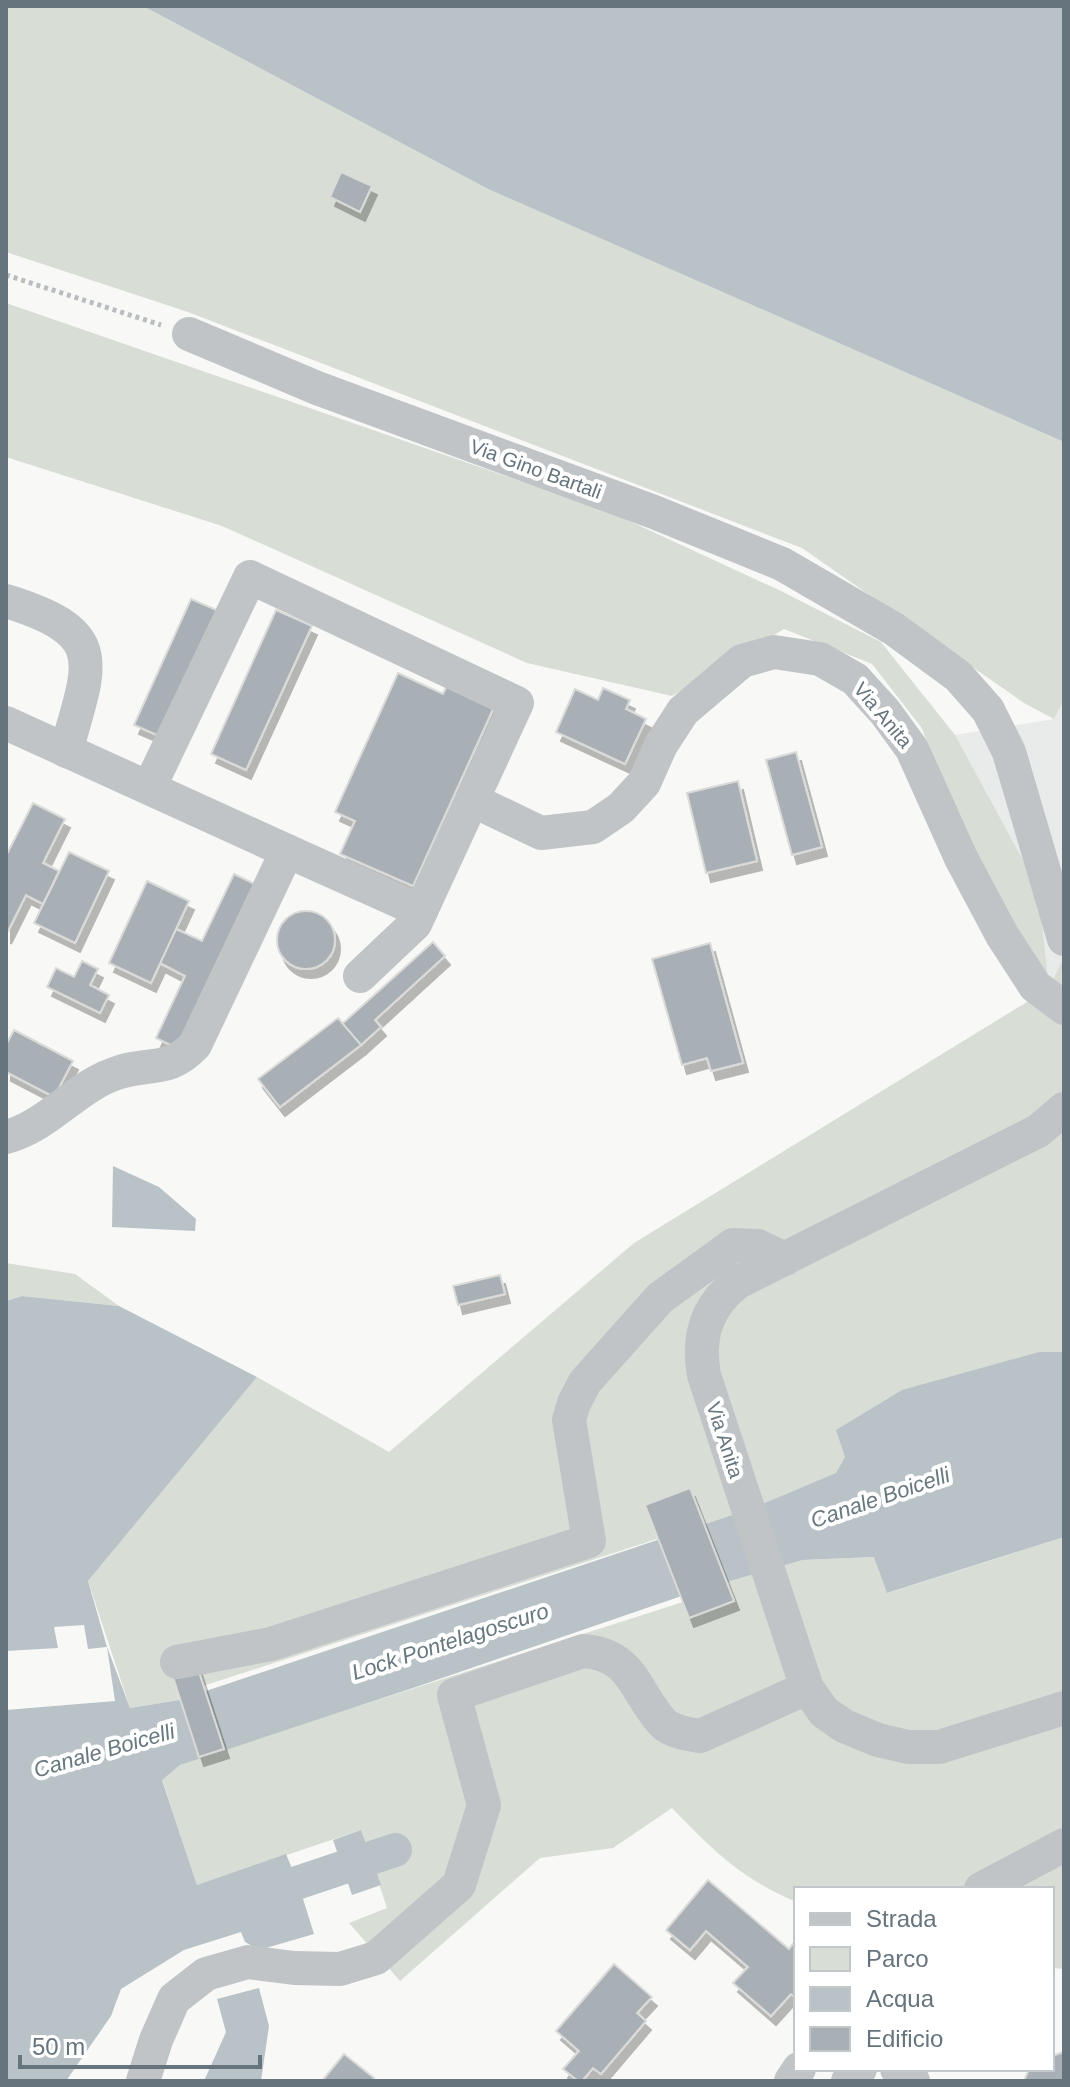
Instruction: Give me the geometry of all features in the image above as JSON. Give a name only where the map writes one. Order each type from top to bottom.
[{"type":"street","name":"Via Gino Bartali","points":[[189,334],[317,388],[654,512],[782,564],[894,629],[958,676],[988,710],[1009,752],[1064,939]]},
{"type":"street","points":[[149,788],[250,577],[517,703],[415,924],[360,976]]},
{"type":"street","points":[[6,601],[58,620],[71,630],[80,644],[86,660],[86,679],[66,751]]},
{"type":"street","name":"Via Anita","points":[[472,800],[541,833],[593,827],[621,808],[644,783],[661,745],[683,711],[742,661],[774,652],[820,659],[855,679],[885,712],[912,749],[961,858],[1002,935],[1035,986],[1064,1008]]},
{"type":"street","points":[[6,723],[421,911]]},
{"type":"street","points":[[6,1137],[111,1076],[182,1059],[195,1045],[287,851]]},
{"type":"street","name":"Via Anita","points":[[1064,1109],[1038,1131],[738,1282],[720,1295],[709,1315],[701,1359],[775,1597],[807,1688],[824,1712],[844,1726],[878,1740],[908,1747],[939,1747],[1064,1708]]},
{"type":"street","points":[[177,1662],[271,1644],[589,1541],[569,1420],[585,1382],[660,1298],[733,1245],[758,1246],[785,1259]]},
{"type":"street","points":[[143,2081],[174,1999],[206,1974],[248,1962],[294,1968],[340,1969],[376,1958],[459,1885],[484,1805],[454,1695],[583,1651],[598,1652],[615,1660],[631,1675],[666,1725],[700,1736],[807,1688]]},
{"type":"street","points":[[985,1887],[1064,1845]]},
{"type":"path","points":[[6,275],[189,334]]},
{"type":"shaded area","points":[[1064,700],[1064,957],[1049,989],[955,735],[1054,719]]},
{"type":"green space","points":[[6,6],[143,6],[488,189],[1064,442],[1064,700],[1054,719],[1024,703],[802,548],[188,312],[6,252]]},
{"type":"green space","points":[[6,303],[610,512],[781,591],[881,642],[955,735],[1038,888],[1049,988],[1064,957],[1064,1352],[1039,1352],[845,1457],[837,1473],[750,1509],[705,1524],[690,1488],[645,1505],[657,1539],[203,1686],[171,1671],[179,1700],[130,1708],[88,1581],[257,1377],[389,1452],[634,1243],[1048,989],[978,862],[921,727],[872,664],[784,629],[672,696],[527,663],[222,526],[6,457]]},
{"type":"green space","points":[[6,1263],[75,1274],[119,1306],[22,1296],[6,1301]]},
{"type":"green space","points":[[1064,1537],[1064,1969],[1054,1968],[1054,1887],[794,1887],[794,1901],[743,1873],[672,1808],[613,1848],[540,1858],[400,1981],[349,1923],[387,1908],[361,1830],[197,1885],[162,1779],[180,1765],[683,1602],[690,1618],[733,1601],[727,1581],[803,1560],[875,1557],[888,1593]]},
{"type":"water","points":[[143,6],[1064,6],[1064,442],[488,189]]},
{"type":"water","points":[[113,1166],[159,1187],[196,1219],[195,1231],[112,1227]]},
{"type":"water","points":[[22,1296],[119,1306],[257,1377],[88,1581],[107,1647],[130,1708],[179,1700],[750,1509],[836,1473],[845,1457],[836,1430],[902,1390],[1039,1352],[1064,1352],[1064,1537],[887,1593],[874,1557],[803,1560],[705,1588],[180,1765],[162,1780],[197,1885],[286,1854],[314,1934],[259,1950],[245,1942],[241,1932],[184,1950],[121,1989],[111,2016],[66,2081],[6,2081],[6,1301]]},
{"type":"water","points":[[361,1830],[381,1885],[352,1895],[333,1840]]},
{"type":"water","points":[[259,1988],[269,2026],[261,2081],[204,2081],[226,2032],[217,1999]]},
{"type":"pier","points":[[84,1625],[88,1649],[107,1647],[115,1701],[6,1710],[6,1651],[58,1648],[54,1627]]},
{"type":"building","points":[[341,172],[372,186],[360,212],[330,197]]},
{"type":"building","points":[[191,599],[221,612],[164,738],[134,725]]},
{"type":"building","points":[[276,610],[312,626],[246,770],[211,754]]},
{"type":"building","points":[[398,673],[443,694],[451,677],[498,698],[413,886],[340,854],[355,821],[335,812]]},
{"type":"building","points":[[603,688],[630,700],[626,709],[646,719],[625,764],[556,732],[575,689],[598,700]]},
{"type":"building","points":[[796,752],[822,847],[792,855],[766,760]]},
{"type":"building","points":[[738,781],[757,861],[706,873],[687,793]]},
{"type":"building","points":[[33,803],[65,819],[43,863],[59,871],[43,904],[26,895],[6,935],[6,856]]},
{"type":"building","points":[[69,852],[109,871],[75,943],[34,923]]},
{"type":"building","points":[[234,874],[267,890],[189,1054],[156,1038],[185,976],[160,963],[176,929],[202,941]]},
{"type":"building","points":[[147,881],[189,901],[151,983],[109,963]]},
{"type":"building","points":[[306,911],[327,919],[335,940],[327,961],[306,969],[285,961],[277,940],[285,919]]},
{"type":"building","points":[[433,942],[445,956],[375,1020],[381,1027],[361,1045],[342,1024]]},
{"type":"building","points":[[710,943],[743,1063],[711,1071],[707,1058],[682,1065],[652,959]]},
{"type":"building","points":[[82,961],[98,969],[90,985],[109,995],[100,1013],[47,987],[56,968],[74,977]]},
{"type":"building","points":[[338,1018],[361,1045],[280,1107],[258,1079]]},
{"type":"building","points":[[14,1030],[73,1061],[54,1097],[6,1072],[6,1045]]},
{"type":"building","points":[[500,1275],[505,1294],[458,1305],[453,1286]]},
{"type":"building","points":[[690,1488],[734,1601],[689,1618],[645,1505]]},
{"type":"building","points":[[196,1663],[224,1749],[199,1757],[171,1671]]},
{"type":"building","points":[[708,1880],[789,1949],[794,1943],[794,1996],[791,1994],[771,2016],[733,1983],[748,1967],[706,1931],[690,1950],[666,1930]]},
{"type":"building","points":[[614,1964],[652,1997],[637,2013],[646,2021],[601,2074],[593,2068],[582,2081],[578,2081],[563,2069],[579,2051],[556,2031]]},
{"type":"building","points":[[1064,2052],[1064,2081],[1024,2081],[1028,2071],[1054,2071],[1054,2055]]},
{"type":"building","points":[[344,2054],[374,2078],[372,2081],[322,2081]]},
{"type":"waterway","points":[[255,1897],[395,1850]]},
{"type":"water label","name":"Canale Boicelli","points":[[880,1497]]},
{"type":"water label","name":"Lock Pontelagoscuro","points":[[450,1641]]},
{"type":"water label","name":"Canale Boicelli","points":[[104,1750]]}]
